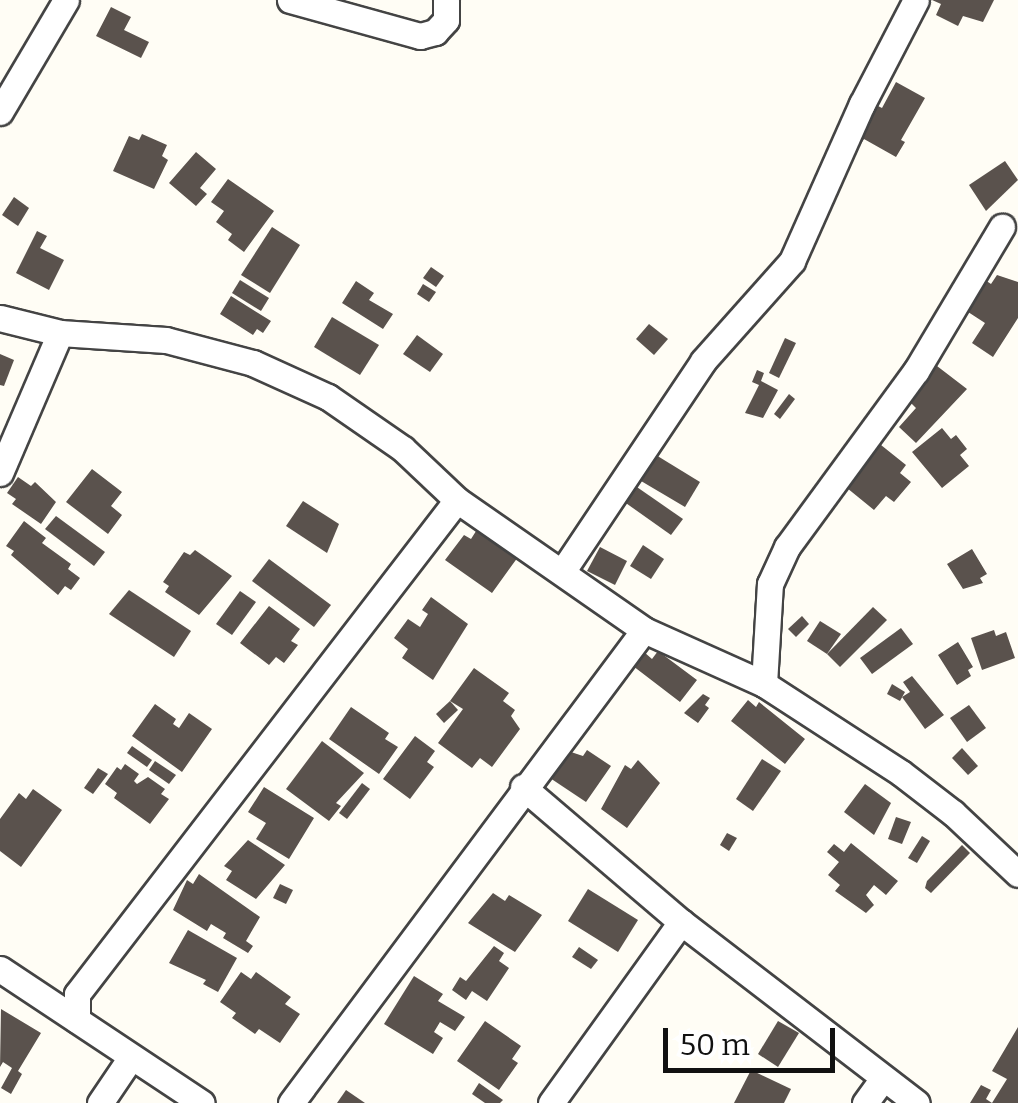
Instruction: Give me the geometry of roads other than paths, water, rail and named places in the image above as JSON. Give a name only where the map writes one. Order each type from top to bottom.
[{"type":"street","points":[[0,112],[66,0]]},
{"type":"street","points":[[290,0],[420,36],[435,32],[446,20],[446,0]]},
{"type":"street","points":[[562,572],[703,362],[792,261],[862,104],[916,0]]},
{"type":"street","points":[[764,684],[770,584],[787,547],[916,371],[1002,227]]},
{"type":"street","points":[[0,318],[60,333],[166,340],[253,362],[328,397],[402,449],[457,500],[644,630],[764,684],[901,773],[954,814],[1018,874]]},
{"type":"street","points":[[0,473],[60,333]]},
{"type":"street","points":[[77,1020],[76,994],[457,500]]},
{"type":"street","points":[[292,1103],[523,787],[644,630]]},
{"type":"street","points":[[523,787],[681,922],[882,1080],[917,1103]]},
{"type":"street","points":[[551,1103],[681,922]]},
{"type":"street","points":[[0,969],[202,1103]]},
{"type":"street","points":[[100,1103],[131,1057]]},
{"type":"street","points":[[865,1103],[882,1080]]}]
